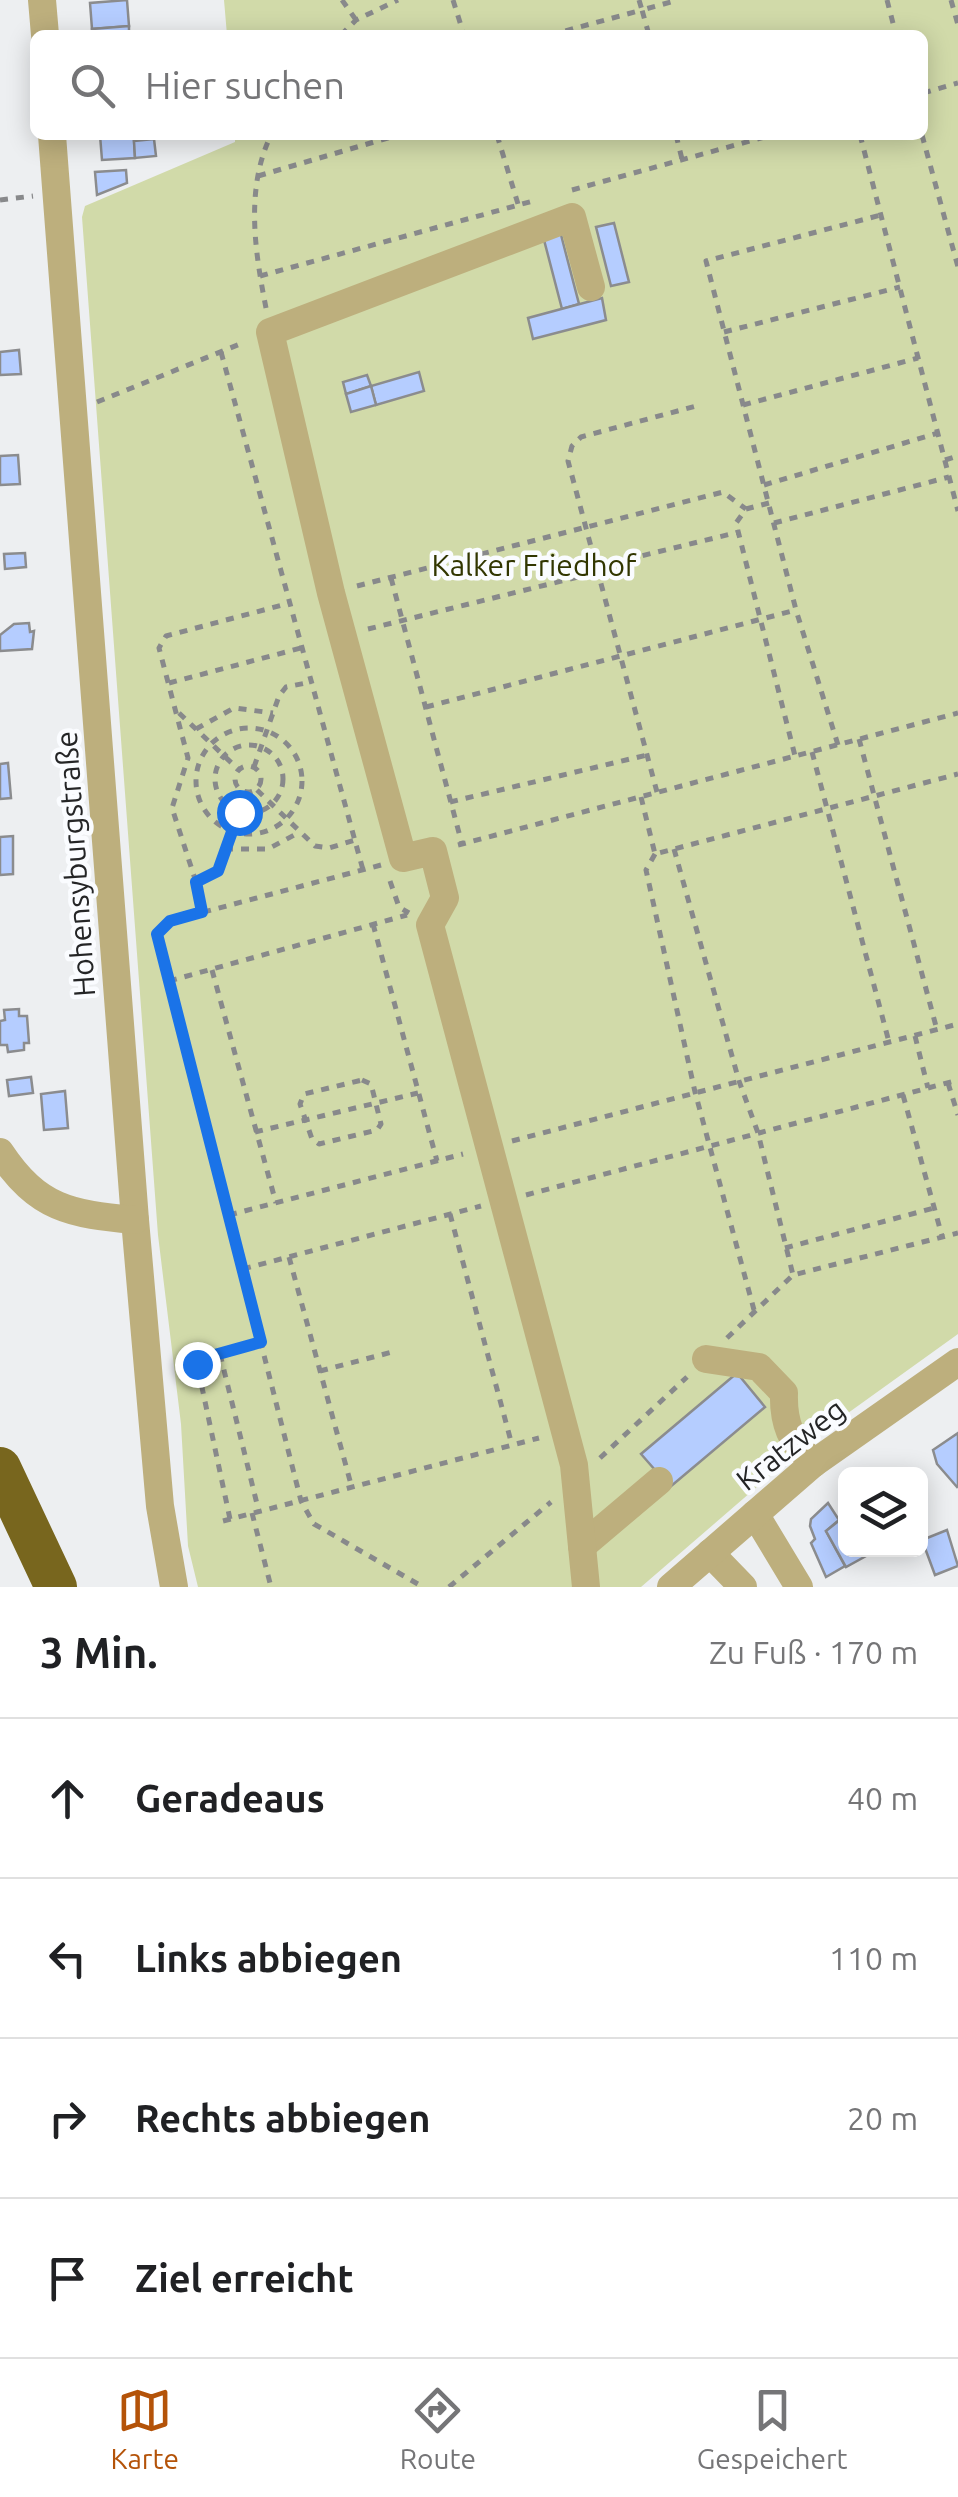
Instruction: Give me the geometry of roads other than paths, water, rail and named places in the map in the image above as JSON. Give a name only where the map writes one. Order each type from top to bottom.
[{"type":"highway","points":[[0,1468],[56,1587]]},
{"type":"street","points":[[42,0],[44,30]]},
{"type":"street","name":"Hohensyburgstraße","points":[[52,140],[135,1220],[160,1506],[174,1587]]},
{"type":"street","points":[[586,1587],[576,1481],[488,1147],[420,920],[445,898],[434,851],[403,858],[332,593],[270,332],[572,217],[591,286]]},
{"type":"street","points":[[0,1152],[32,1193],[58,1208],[86,1216],[135,1220]]},
{"type":"street","points":[[706,1359],[760,1367],[784,1393],[784,1420],[800,1450],[814,1463]]},
{"type":"street","name":"Kratzweg","points":[[671,1587],[814,1463],[958,1362]]},
{"type":"street","points":[[582,1546],[658,1481]]},
{"type":"street","points":[[755,1514],[799,1587]]},
{"type":"street","points":[[710,1554],[744,1587]]},
{"type":"park label","name":"Kalker Friedhof","points":[[534,566]]}]
